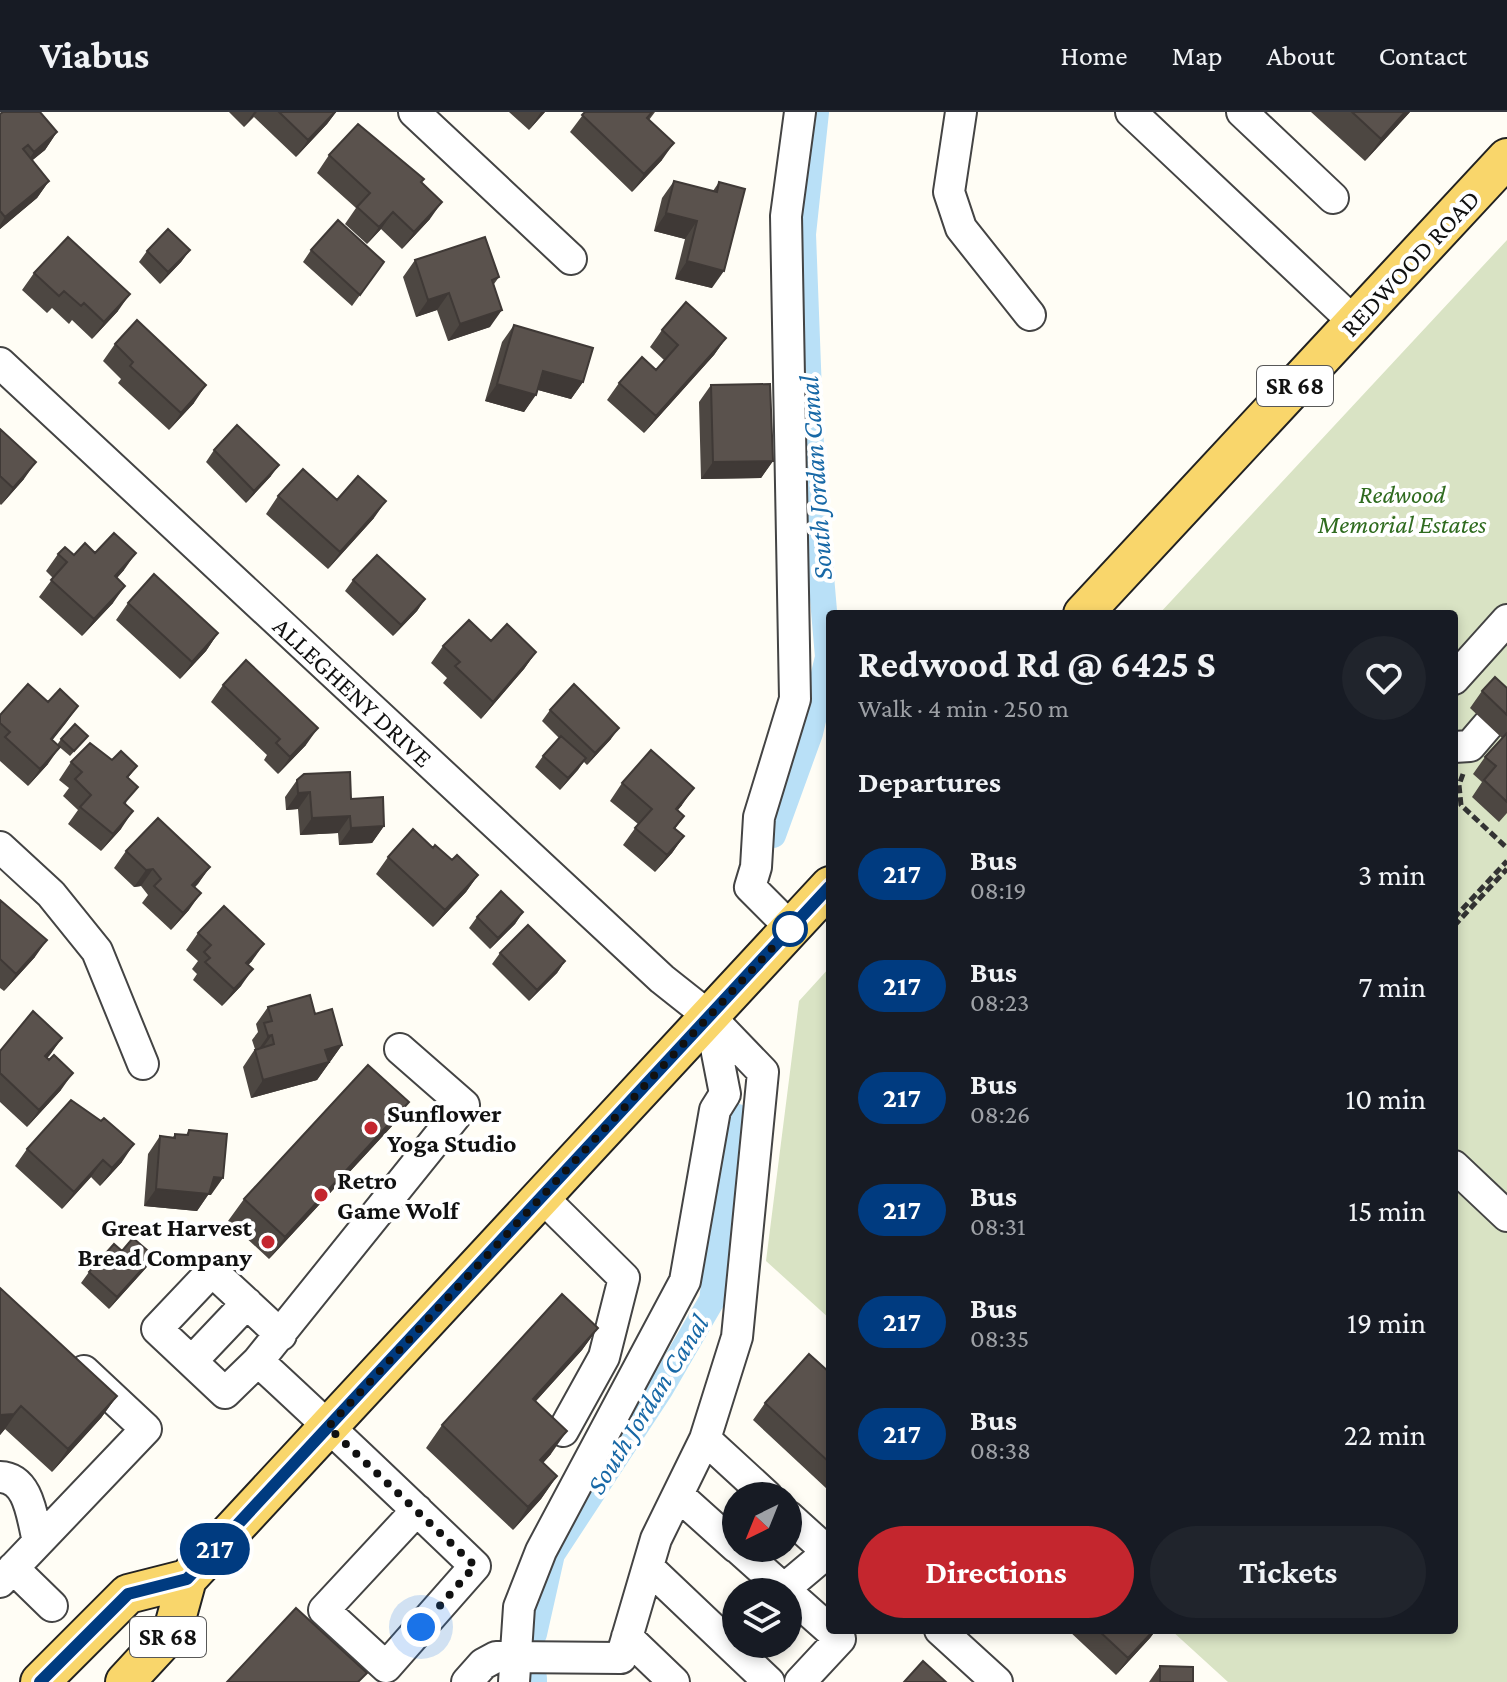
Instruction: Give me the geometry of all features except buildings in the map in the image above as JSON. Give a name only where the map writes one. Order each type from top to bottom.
[{"type":"main road","name":"REDWOOD ROAD","points":[[1087,610],[1507,158]]},
{"type":"main road","name":"SR 68","points":[[125,1682],[173,1630],[187,1579],[826,890]]},
{"type":"main road","name":"SR 68","points":[[40,1682],[128,1594],[187,1579]]},
{"type":"street","points":[[414,112],[571,259]]},
{"type":"street","points":[[791,928],[750,887],[756,867],[759,817],[795,699],[786,216],[800,112]]},
{"type":"street","points":[[961,112],[949,192],[961,228],[1030,315]]},
{"type":"street","points":[[1131,112],[1355,323]]},
{"type":"street","points":[[1242,112],[1333,198]]},
{"type":"street","name":"ALLEGHENY DRIVE","points":[[0,363],[651,968],[710,1017],[763,1072],[737,1337],[705,1439],[656,1539],[622,1659]]},
{"type":"street","points":[[1458,675],[1507,620]]},
{"type":"street","points":[[1462,757],[1498,713]]},
{"type":"street","points":[[0,847],[51,894],[97,951],[143,1064]]},
{"type":"street","points":[[515,1669],[519,1607],[541,1551],[685,1281],[715,1110],[725,1094],[710,1017]]},
{"type":"street","points":[[281,1335],[212,1271],[157,1329],[225,1393],[281,1335],[464,1105],[400,1049]]},
{"type":"street","points":[[1458,1170],[1507,1216]]},
{"type":"street","points":[[541,1196],[624,1278],[604,1357],[563,1431]]},
{"type":"street","points":[[192,1361],[247,1303]]},
{"type":"street","points":[[52,1606],[6,1575],[146,1429],[68,1356]]},
{"type":"street","points":[[258,1361],[417,1510],[475,1566],[386,1675],[324,1610],[417,1510]]},
{"type":"street","points":[[705,1439],[752,1482]]},
{"type":"street","points":[[0,1477],[16,1482],[26,1494],[38,1541]]},
{"type":"street","points":[[678,1495],[722,1534]]},
{"type":"street","points":[[802,1529],[826,1550]]},
{"type":"street","points":[[800,1578],[826,1554]]},
{"type":"street","points":[[754,1562],[772,1578]]},
{"type":"street","points":[[648,1567],[769,1682]]},
{"type":"street","points":[[802,1605],[826,1627]]},
{"type":"street","points":[[800,1682],[840,1639],[834,1634]]},
{"type":"street","points":[[944,1634],[997,1682]]},
{"type":"street","points":[[467,1682],[483,1664],[496,1657],[515,1669],[622,1659],[674,1682]]},
{"type":"path","points":[[1458,782],[1462,757]]},
{"type":"path","points":[[1458,794],[1461,805],[1507,848]]},
{"type":"path","points":[[1458,914],[1507,861]]},
{"type":"path","points":[[1458,922],[1507,869]]},
{"type":"green space","name":"Redwood Memorial Estates","points":[[1507,240],[1507,1682],[1228,1682],[1175,1634],[1458,1634],[1458,610],[1163,610]]},
{"type":"green space","points":[[826,971],[826,1315],[766,1261],[799,1001]]},
{"type":"waterway","name":"South Jordan Canal","points":[[816,112],[803,234],[812,472],[826,634]]},
{"type":"waterway","name":"South Jordan Canal","points":[[773,835],[810,733],[826,665]]},
{"type":"waterway","name":"South Jordan Canal","points":[[534,1634],[552,1554],[661,1388],[712,1300],[737,1117]]},
{"type":"bus line","name":"217","points":[[40,1682],[128,1594],[187,1579],[826,890]]},
{"type":"place","name":"Sunflower Yoga Studio","points":[[371,1128]]},
{"type":"place","name":"Retro Game Wolf","points":[[321,1195]]},
{"type":"place","name":"Great Harvest Bread Company","points":[[268,1242]]},
{"type":"route","points":[[421,1627],[475,1566],[328,1427],[790,929]]}]
